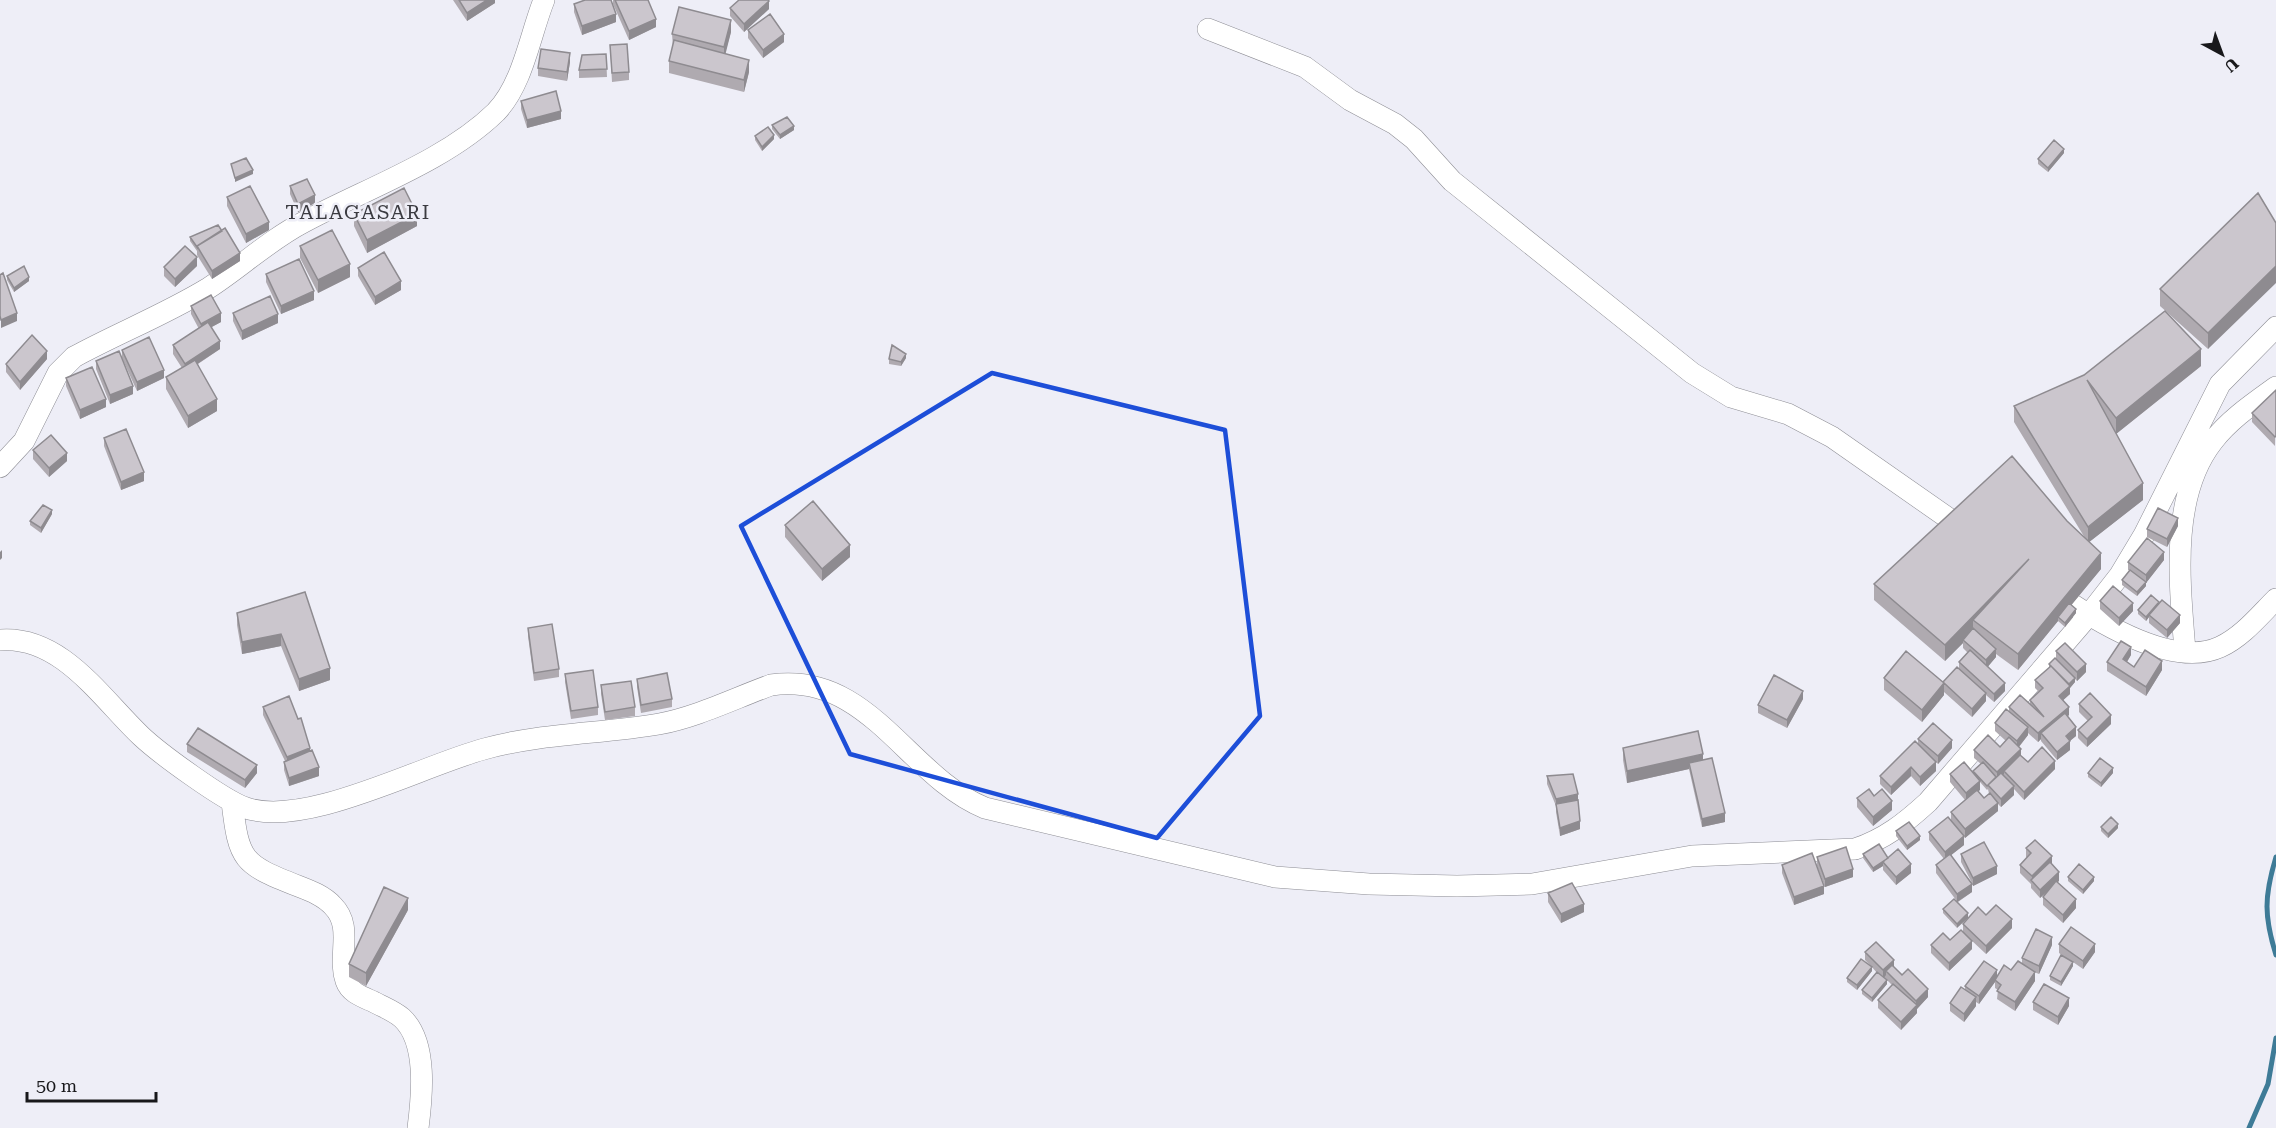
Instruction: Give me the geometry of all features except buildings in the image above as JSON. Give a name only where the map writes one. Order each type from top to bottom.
[{"type":"street","points":[[0,468],[24,441],[58,373],[74,357],[198,294],[301,223],[431,157],[456,142],[496,111],[508,96],[516,78],[543,0]]},
{"type":"street","points":[[1208,29],[1305,67],[1350,100],[1395,124],[1414,140],[1452,181],[1692,373],[1731,397],[1788,414],[1832,437],[1983,542]]},
{"type":"street","points":[[0,640],[15,639],[34,643],[53,654],[73,668],[155,748],[232,802],[256,811],[275,813],[311,809],[484,749],[541,737],[662,723],[771,686],[788,683],[815,685],[841,697],[888,730],[957,794],[984,807],[1275,877],[1457,886],[1532,884],[1692,856],[1834,852],[1855,849],[1878,841],[1904,824],[1928,802],[2088,616],[2141,542],[2220,384],[2276,327]]},
{"type":"street","points":[[2186,651],[2179,569],[2180,533],[2197,470],[2212,441],[2237,416],[2276,387]]},
{"type":"street","points":[[2031,575],[2088,616],[2143,642],[2169,650],[2218,649],[2233,641],[2276,599]]},
{"type":"street","points":[[232,802],[237,842],[241,853],[259,869],[313,891],[335,908],[344,932],[344,973],[350,988],[394,1013],[409,1028],[420,1065],[423,1092],[418,1128]]},
{"type":"highlighted area","points":[[992,373],[1225,430],[1260,716],[1157,838],[850,754],[741,526]]},
{"type":"waterway","points":[[2276,857],[2269,884],[2267,906],[2269,929],[2276,955]]},
{"type":"waterway","points":[[2249,1128],[2268,1084],[2276,1038]]},
{"type":"district","name":"TALAGASARI","points":[[358,212]]}]
